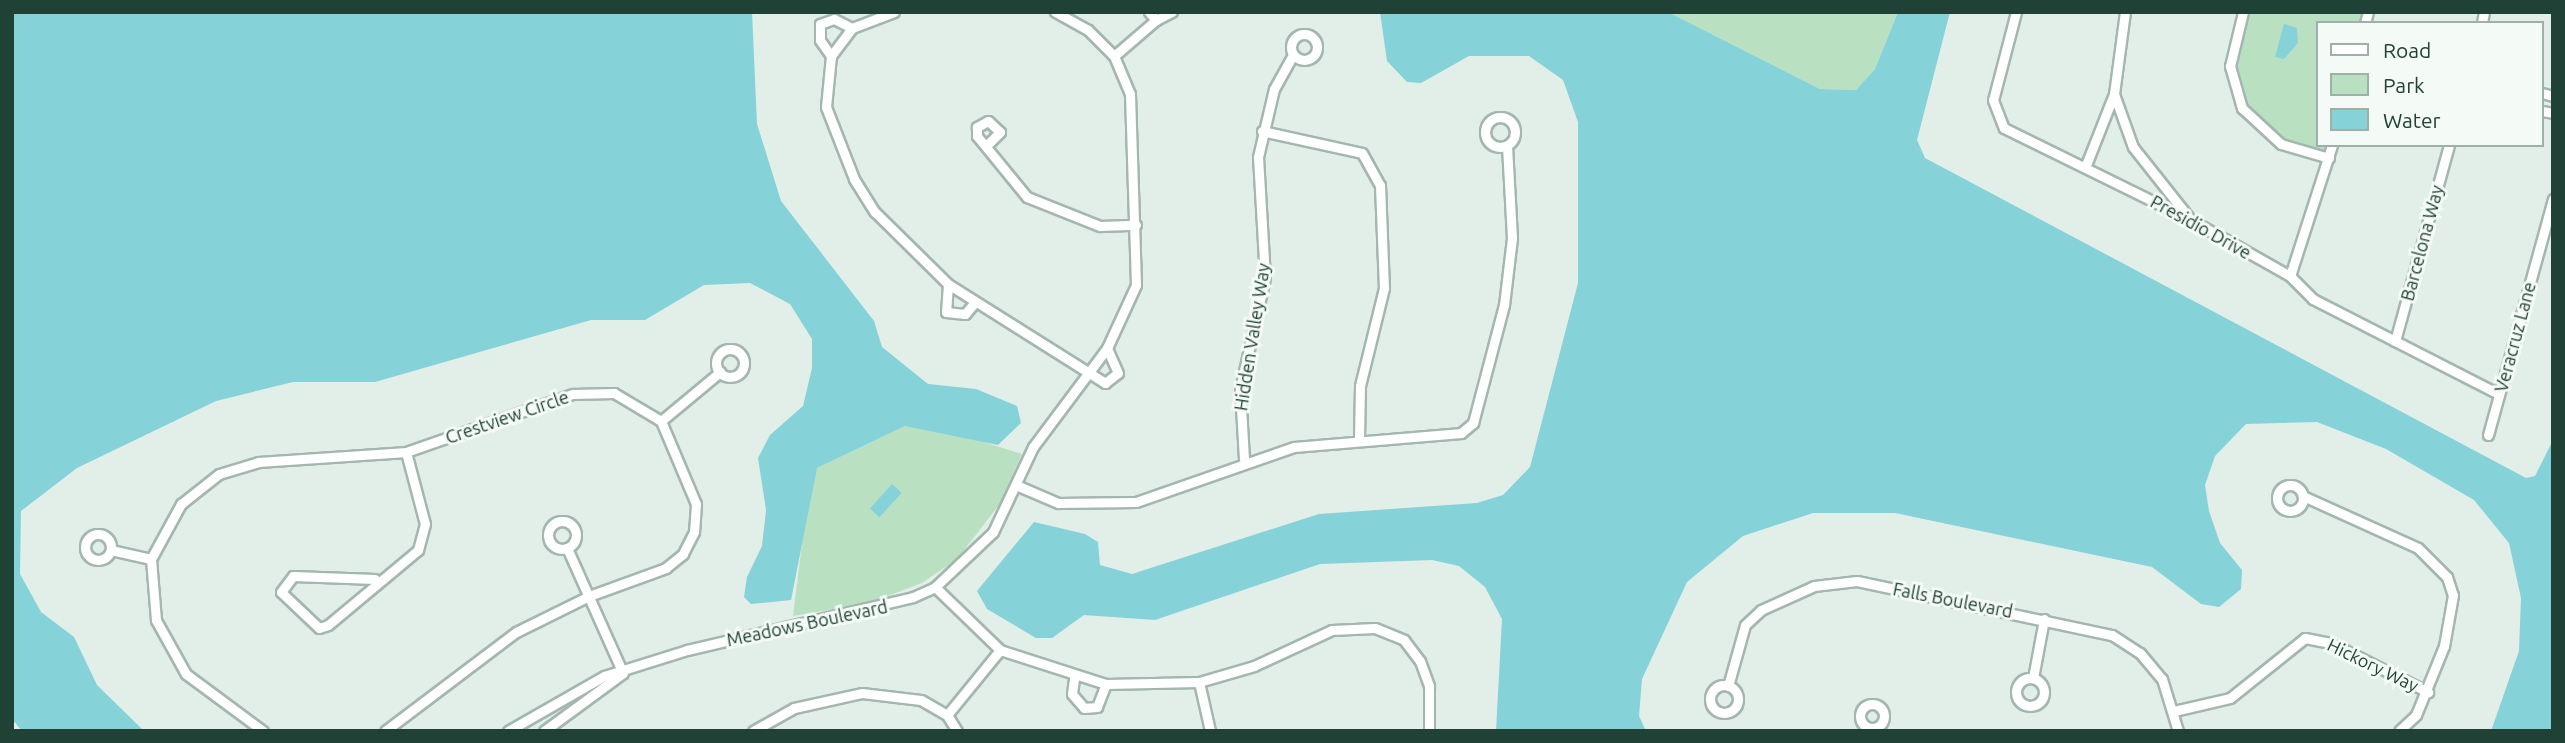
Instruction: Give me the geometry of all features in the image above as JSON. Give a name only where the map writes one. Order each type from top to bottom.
[{"type":"street","points":[[894,12],[852,28],[831,56],[827,107],[844,161],[875,212],[948,284],[1099,382],[1116,379],[1117,365],[1107,348]]},
{"type":"street","name":"Meadows Boulevard","points":[[508,731],[574,690],[623,673],[713,643],[883,608],[935,587],[993,532],[1016,485],[1085,371],[1107,348],[1136,285],[1134,121],[1114,56],[1088,30],[1055,12]]},
{"type":"street","points":[[1149,12],[1156,20]]},
{"type":"street","points":[[1114,56],[1156,20],[1172,12]]},
{"type":"street","name":"Presidio Drive","points":[[2016,12],[1994,115],[2004,128],[2086,165],[2191,220],[2290,276],[2313,299],[2500,394]]},
{"type":"street","points":[[2086,165],[2114,94],[2125,12]]},
{"type":"street","points":[[2243,12],[2231,66],[2242,108],[2281,144],[2329,158]]},
{"type":"street","points":[[831,56],[820,40],[820,24],[834,19],[852,28]]},
{"type":"street","name":"Hidden Valley Way","points":[[1244,459],[1240,389],[1265,278],[1257,192],[1262,131],[1274,89],[1293,55]]},
{"type":"street","points":[[2114,94],[2151,174],[2191,220]]},
{"type":"street","points":[[1262,131],[1362,153],[1380,185],[1384,288],[1360,386],[1359,438]]},
{"type":"street","points":[[988,144],[1009,181],[1027,197],[1100,226],[1136,225]]},
{"type":"street","points":[[1016,485],[1058,503],[1136,502],[1244,459],[1359,438],[1461,433],[1473,422],[1504,305],[1512,238],[1507,146]]},
{"type":"street","points":[[2290,276],[2332,147]]},
{"type":"street","name":"Barcelona Way","points":[[2395,341],[2448,147]]},
{"type":"street","points":[[2145,196],[2151,174]]},
{"type":"street","name":"Veracruz Lane","points":[[2488,435],[2553,198]]},
{"type":"street","points":[[948,284],[946,312],[965,314],[975,302]]},
{"type":"street","points":[[662,421],[720,372]]},
{"type":"street","name":"Crestview Circle","points":[[263,731],[186,674],[166,648],[150,590],[151,559],[181,504],[219,474],[259,462],[405,452],[596,390],[639,402],[662,421],[686,467],[696,504],[694,532],[683,554],[666,568],[589,596],[516,632],[385,731]]},
{"type":"street","points":[[376,579],[293,576],[281,592],[319,628],[376,579],[399,569],[418,550],[425,524],[405,452]]},
{"type":"street","points":[[2303,496],[2418,548],[2447,577],[2453,595],[2428,692],[2399,731]]},
{"type":"street","points":[[567,548],[623,673]]},
{"type":"street","points":[[111,550],[151,559]]},
{"type":"street","name":"Falls Boulevard","points":[[1728,686],[1745,625],[1761,610],[1837,579],[2112,635],[2140,653],[2162,680],[2174,711],[2178,731]]},
{"type":"street","points":[[935,587],[1000,650],[1074,678],[1106,684],[1199,682],[1254,666],[1332,630],[1375,628],[1404,640],[1420,661],[1429,686],[1429,731]]},
{"type":"street","points":[[2033,678],[2043,619]]},
{"type":"street","name":"Hickory Way","points":[[2174,711],[2230,698],[2305,638],[2331,642],[2428,692]]},
{"type":"street","points":[[947,715],[1000,650]]},
{"type":"street","name":"Meadows Boulevard","points":[[544,731],[623,673]]},
{"type":"street","points":[[1074,678],[1072,694],[1084,708],[1097,707],[1106,684]]},
{"type":"street","points":[[1199,682],[1210,731]]},
{"type":"street","points":[[753,731],[794,708],[863,693],[921,700],[947,715],[957,731]]},
{"type":"green space","points":[[1668,12],[1898,12],[1875,69],[1856,90],[1820,89]]},
{"type":"green space","points":[[2243,12],[2368,12],[2366,21],[2316,21],[2316,147],[2332,147],[2329,158],[2281,144],[2242,108],[2231,50]]},
{"type":"green space","points":[[905,426],[932,426],[1022,454],[999,505],[957,559],[922,583],[869,603],[793,616],[809,487],[817,468]]},
{"type":"water","points":[[12,12],[752,12],[757,124],[781,201],[874,321],[882,347],[928,384],[976,389],[1017,406],[1021,423],[998,445],[905,426],[817,468],[791,600],[751,604],[744,597],[747,577],[762,546],[766,510],[758,458],[770,435],[803,406],[812,368],[812,339],[790,304],[750,283],[704,285],[645,320],[591,320],[375,382],[293,382],[216,401],[77,468],[21,511],[20,574],[41,612],[74,637],[97,685],[144,731],[22,731],[12,719]]},
{"type":"water","points":[[1380,12],[1668,12],[1820,89],[1856,90],[1875,69],[1898,12],[1950,12],[1917,140],[1925,158],[2526,478],[2535,476],[2553,440],[2553,731],[2491,731],[2519,651],[2521,598],[2509,543],[2474,500],[2386,449],[2317,422],[2246,424],[2215,456],[2205,485],[2209,511],[2220,543],[2242,570],[2241,589],[2219,607],[2201,604],[2152,567],[1895,513],[1813,513],[1743,536],[1687,582],[1642,679],[1639,716],[1646,731],[1496,731],[1502,619],[1485,587],[1459,566],[1432,560],[1320,564],[1155,620],[1084,615],[1052,638],[1036,638],[987,609],[977,591],[1034,522],[1085,534],[1098,542],[1100,565],[1132,574],[1319,514],[1477,503],[1503,495],[1530,467],[1578,283],[1578,122],[1563,80],[1529,56],[1469,56],[1421,83],[1407,82],[1387,61]]},
{"type":"water","points":[[2284,24],[2297,28],[2298,43],[2284,59],[2275,57]]},
{"type":"water","points":[[892,484],[902,493],[880,517],[870,509]]}]
